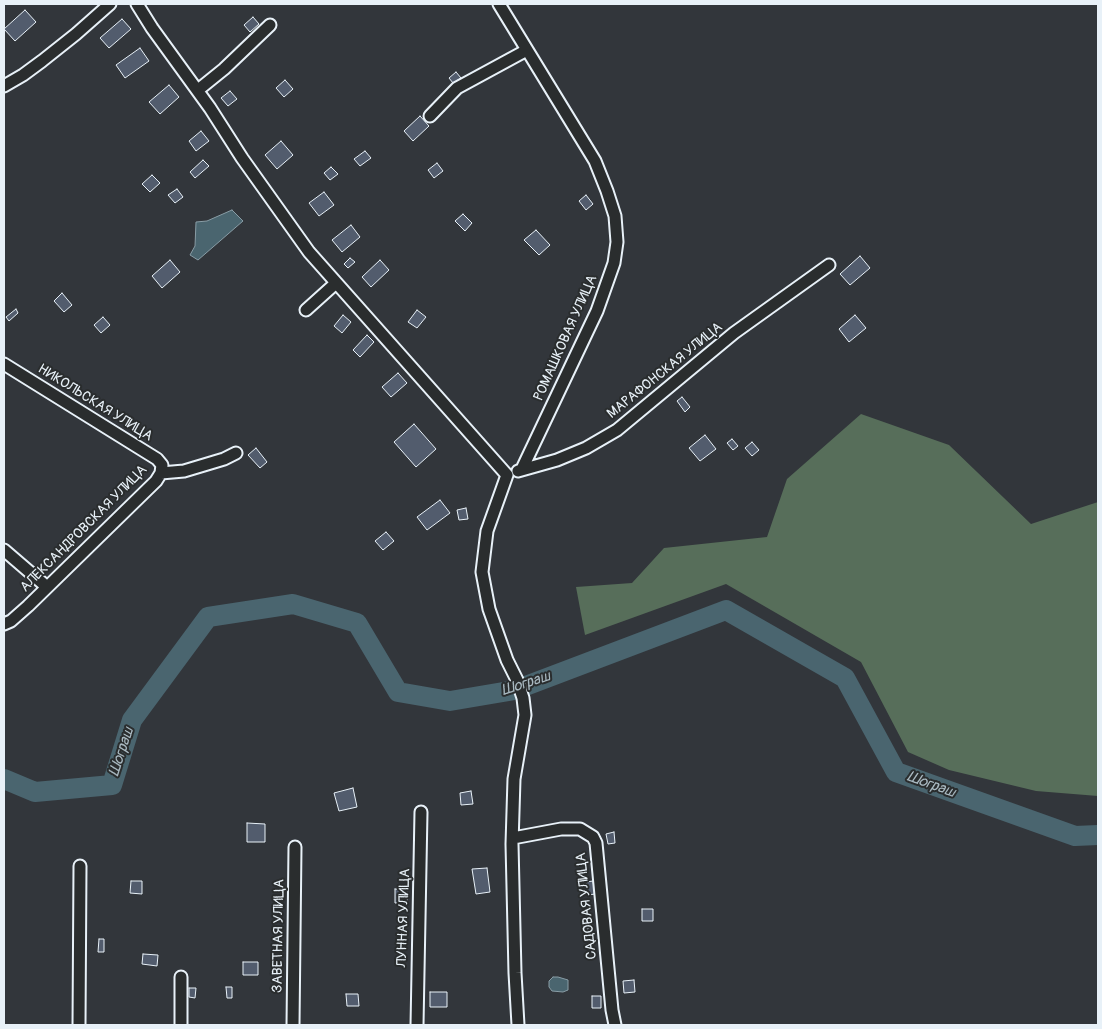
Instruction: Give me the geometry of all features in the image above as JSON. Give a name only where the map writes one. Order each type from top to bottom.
[{"type":"street","points":[[4,86],[42,61],[110,4]]},
{"type":"street","points":[[136,4],[198,90],[242,158],[309,252],[507,475],[487,532],[482,572],[489,609],[507,660],[517,680],[523,698],[525,715],[514,779],[515,973],[518,1025]]},
{"type":"street","name":"РОМАШКОВАЯ УЛИЦА","points":[[499,4],[595,161],[607,191],[614,216],[617,242],[614,263],[597,311],[522,469]]},
{"type":"street","points":[[198,90],[224,69],[270,25]]},
{"type":"street","points":[[430,116],[457,88],[527,50]]},
{"type":"street","name":"МАРАФОНСКАЯ УЛИЦА","points":[[507,475],[557,460],[586,448],[617,430],[734,333],[829,265]]},
{"type":"street","points":[[306,310],[336,283]]},
{"type":"street","name":"НИКОЛЬСКАЯ УЛИЦА","points":[[4,364],[158,459],[162,465],[161,473]]},
{"type":"street","points":[[161,473],[184,471],[224,459],[236,453]]},
{"type":"street","name":"АЛЕКСАНДРОВСКАЯ УЛИЦА","points":[[4,624],[11,621],[47,587],[156,481],[161,473]]},
{"type":"street","points":[[4,550],[47,587]]},
{"type":"street","name":"ЛУННАЯ УЛИЦА","points":[[417,1025],[421,812]]},
{"type":"street","name":"САДОВАЯ УЛИЦА","points":[[513,838],[561,829],[580,829],[593,837],[596,844],[615,1025]]},
{"type":"street","name":"ЗАВЕТНАЯ УЛИЦА","points":[[293,1025],[295,847]]},
{"type":"street","points":[[79,1025],[80,866]]},
{"type":"street","points":[[181,977],[182,1025]]},
{"type":"green space","points":[[861,414],[949,445],[1031,524],[1098,502],[1098,796],[1036,791],[949,770],[908,752],[861,662],[726,584],[585,635],[576,587],[632,583],[664,548],[767,537],[787,479]]},
{"type":"water","points":[[232,210],[243,221],[198,260],[190,255],[195,246],[196,222],[207,221]]},
{"type":"water","points":[[553,977],[568,980],[568,990],[563,992],[552,991],[549,987],[549,981]]},
{"type":"building","points":[[25,10],[36,22],[15,41],[4,29]]},
{"type":"building","points":[[253,17],[259,24],[250,32],[244,25]]},
{"type":"building","points":[[122,19],[131,29],[109,48],[100,38]]},
{"type":"building","points":[[140,48],[149,61],[125,78],[116,65]]},
{"type":"building","points":[[456,72],[461,78],[453,83],[449,78]]},
{"type":"building","points":[[285,80],[293,89],[284,97],[276,88]]},
{"type":"building","points":[[169,85],[179,97],[160,114],[149,102]]},
{"type":"building","points":[[230,91],[237,99],[228,106],[221,98]]},
{"type":"building","points":[[420,116],[429,126],[413,141],[404,131]]},
{"type":"building","points":[[201,131],[209,141],[196,151],[189,141]]},
{"type":"building","points":[[281,141],[293,155],[277,169],[265,155]]},
{"type":"building","points":[[365,151],[371,158],[360,166],[354,159]]},
{"type":"building","points":[[203,160],[209,166],[195,178],[190,172]]},
{"type":"building","points":[[437,163],[443,171],[434,178],[428,170]]},
{"type":"building","points":[[331,167],[338,174],[330,180],[324,173]]},
{"type":"building","points":[[152,175],[160,183],[150,192],[142,184]]},
{"type":"building","points":[[177,189],[183,197],[175,203],[168,195]]},
{"type":"building","points":[[324,192],[334,205],[319,216],[309,203]]},
{"type":"building","points":[[586,195],[593,204],[586,210],[579,201]]},
{"type":"building","points":[[463,214],[472,223],[465,231],[455,221]]},
{"type":"building","points":[[351,225],[360,237],[342,252],[332,240]]},
{"type":"building","points":[[536,230],[550,245],[539,255],[524,240]]},
{"type":"building","points":[[860,256],[870,268],[850,285],[840,274]]},
{"type":"building","points":[[350,258],[355,262],[348,268],[344,264]]},
{"type":"building","points":[[170,260],[180,272],[162,288],[152,276]]},
{"type":"building","points":[[380,260],[389,270],[371,287],[362,277]]},
{"type":"building","points":[[62,293],[72,305],[64,312],[54,301]]},
{"type":"building","points":[[16,309],[18,313],[9,321],[6,317]]},
{"type":"building","points":[[417,310],[426,317],[417,328],[408,322]]},
{"type":"building","points":[[343,315],[351,322],[342,333],[334,326]]},
{"type":"building","points":[[855,315],[866,328],[849,342],[839,329]]},
{"type":"building","points":[[103,317],[110,325],[101,333],[94,325]]},
{"type":"building","points":[[367,335],[374,342],[360,357],[353,350]]},
{"type":"building","points":[[398,373],[407,383],[391,397],[382,387]]},
{"type":"building","points":[[682,397],[690,407],[685,412],[677,401]]},
{"type":"building","points":[[414,424],[436,449],[416,467],[394,442]]},
{"type":"building","points":[[705,435],[716,449],[700,461],[689,448]]},
{"type":"building","points":[[732,439],[738,446],[733,450],[727,443]]},
{"type":"building","points":[[752,442],[759,450],[752,456],[745,448]]},
{"type":"building","points":[[256,448],[267,462],[260,468],[248,455]]},
{"type":"building","points":[[440,500],[450,513],[427,530],[417,517]]},
{"type":"building","points":[[466,508],[468,519],[459,520],[457,510]]},
{"type":"building","points":[[386,532],[394,541],[383,550],[375,541]]},
{"type":"building","points":[[353,788],[357,807],[339,811],[334,793]]},
{"type":"building","points":[[471,791],[473,804],[461,805],[460,793]]},
{"type":"building","points":[[247,823],[265,824],[265,842],[247,842]]},
{"type":"building","points":[[614,832],[615,843],[608,844],[606,834]]},
{"type":"building","points":[[487,868],[490,892],[476,894],[472,869]]},
{"type":"building","points":[[131,881],[142,881],[142,894],[130,893]]},
{"type":"building","points":[[593,881],[595,894],[588,895],[586,882]]},
{"type":"building","points":[[395,889],[407,890],[407,903],[395,903]]},
{"type":"building","points":[[642,909],[653,909],[653,921],[642,921]]},
{"type":"building","points":[[591,917],[592,929],[587,929],[586,918]]},
{"type":"building","points":[[99,939],[104,939],[104,952],[98,952]]},
{"type":"building","points":[[143,954],[158,955],[157,966],[142,964]]},
{"type":"building","points":[[243,962],[258,962],[258,975],[243,975]]},
{"type":"building","points":[[634,980],[635,992],[624,993],[623,981]]},
{"type":"building","points":[[226,987],[232,987],[232,998],[227,998]]},
{"type":"building","points":[[189,988],[196,988],[195,998],[189,997]]},
{"type":"building","points":[[430,992],[447,992],[447,1007],[430,1007]]},
{"type":"building","points":[[346,994],[358,994],[359,1006],[347,1006]]},
{"type":"building","points":[[592,996],[601,996],[601,1008],[592,1008]]},
{"type":"waterway","name":"Шограш","points":[[4,779],[35,792],[112,785],[132,720],[208,617],[293,604],[357,623],[398,692],[450,701],[515,690],[726,610],[845,678],[896,772],[1075,836],[1098,835]]}]
